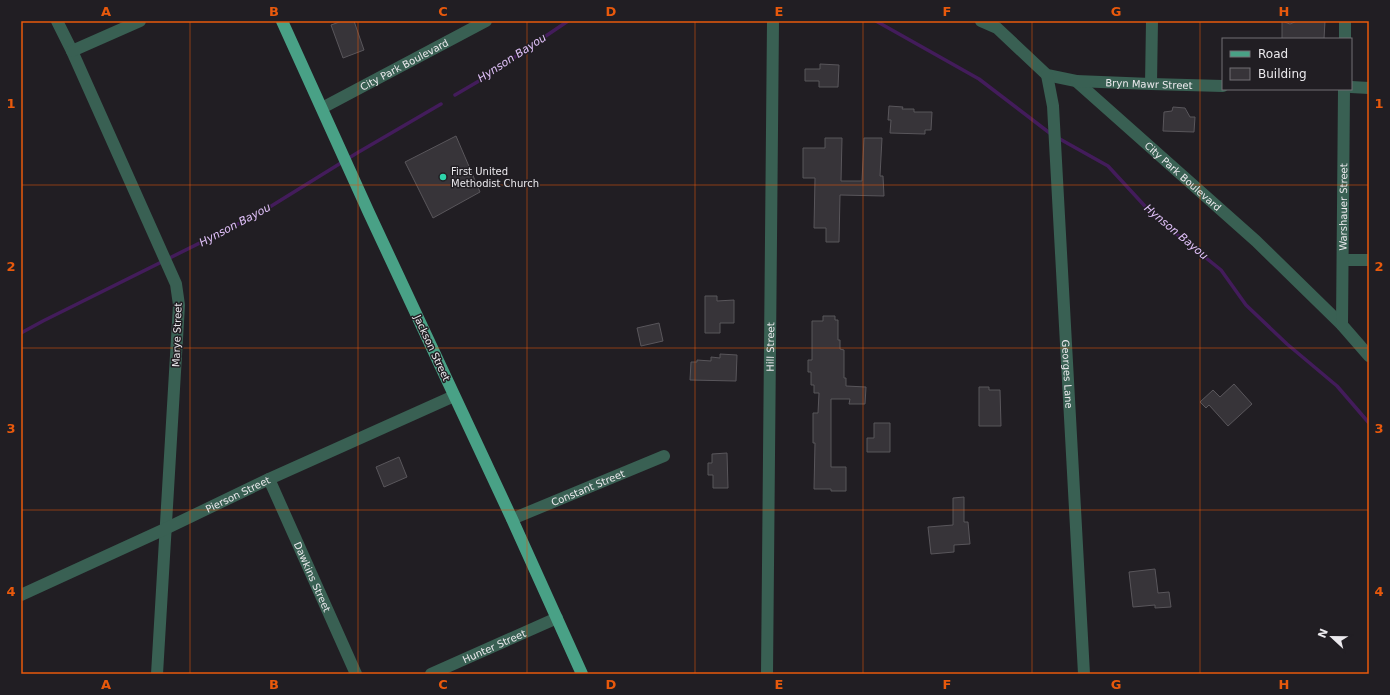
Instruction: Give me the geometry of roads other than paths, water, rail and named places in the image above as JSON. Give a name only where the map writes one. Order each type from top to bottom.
[{"type":"main road","name":"Jackson Street","points":[[282,21],[582,674]]},
{"type":"street","name":"Marye Street","points":[[57,21],[72,51],[176,284],[179,305],[157,674]]},
{"type":"street","points":[[72,51],[140,21]]},
{"type":"street","name":"City Park Boulevard","points":[[322,108],[486,21]]},
{"type":"street","name":"Hill Street","points":[[767,674],[773,21]]},
{"type":"street","points":[[981,21],[995,24],[1047,75]]},
{"type":"street","points":[[1151,84],[1152,21]]},
{"type":"street","points":[[1345,21],[1345,38]]},
{"type":"street","name":"City Park Boulevard","points":[[1047,75],[1076,81],[1256,241],[1342,325],[1369,356]]},
{"type":"street","name":"Georges Lane","points":[[1047,75],[1053,114],[1084,674]]},
{"type":"street","name":"Bryn Mawr Street","points":[[1076,81],[1222,86]]},
{"type":"street","points":[[1352,88],[1369,88]]},
{"type":"street","name":"Warshauer Street","points":[[1342,325],[1344,90]]},
{"type":"street","points":[[1343,260],[1369,260]]},
{"type":"street","name":"Pierson Street","points":[[21,595],[165,529],[269,479],[454,396]]},
{"type":"street","name":"Constant Street","points":[[512,519],[664,456]]},
{"type":"street","name":"Dawkins Street","points":[[269,479],[356,674]]},
{"type":"street","name":"Hunter Street","points":[[431,674],[557,618]]},
{"type":"waterway","name":"Hynson Bayou","points":[[455,95],[484,78],[568,21]]},
{"type":"waterway","name":"Hynson Bayou","points":[[876,21],[979,79],[1051,134]]},
{"type":"waterway","name":"Hynson Bayou","points":[[21,333],[260,213],[357,153],[441,104]]},
{"type":"waterway","name":"Hynson Bayou","points":[[1058,138],[1108,166],[1154,216],[1221,270],[1246,305],[1287,344],[1337,386],[1369,423]]},
{"type":"place","name":"First United Methodist Church","points":[[443,177]]}]
